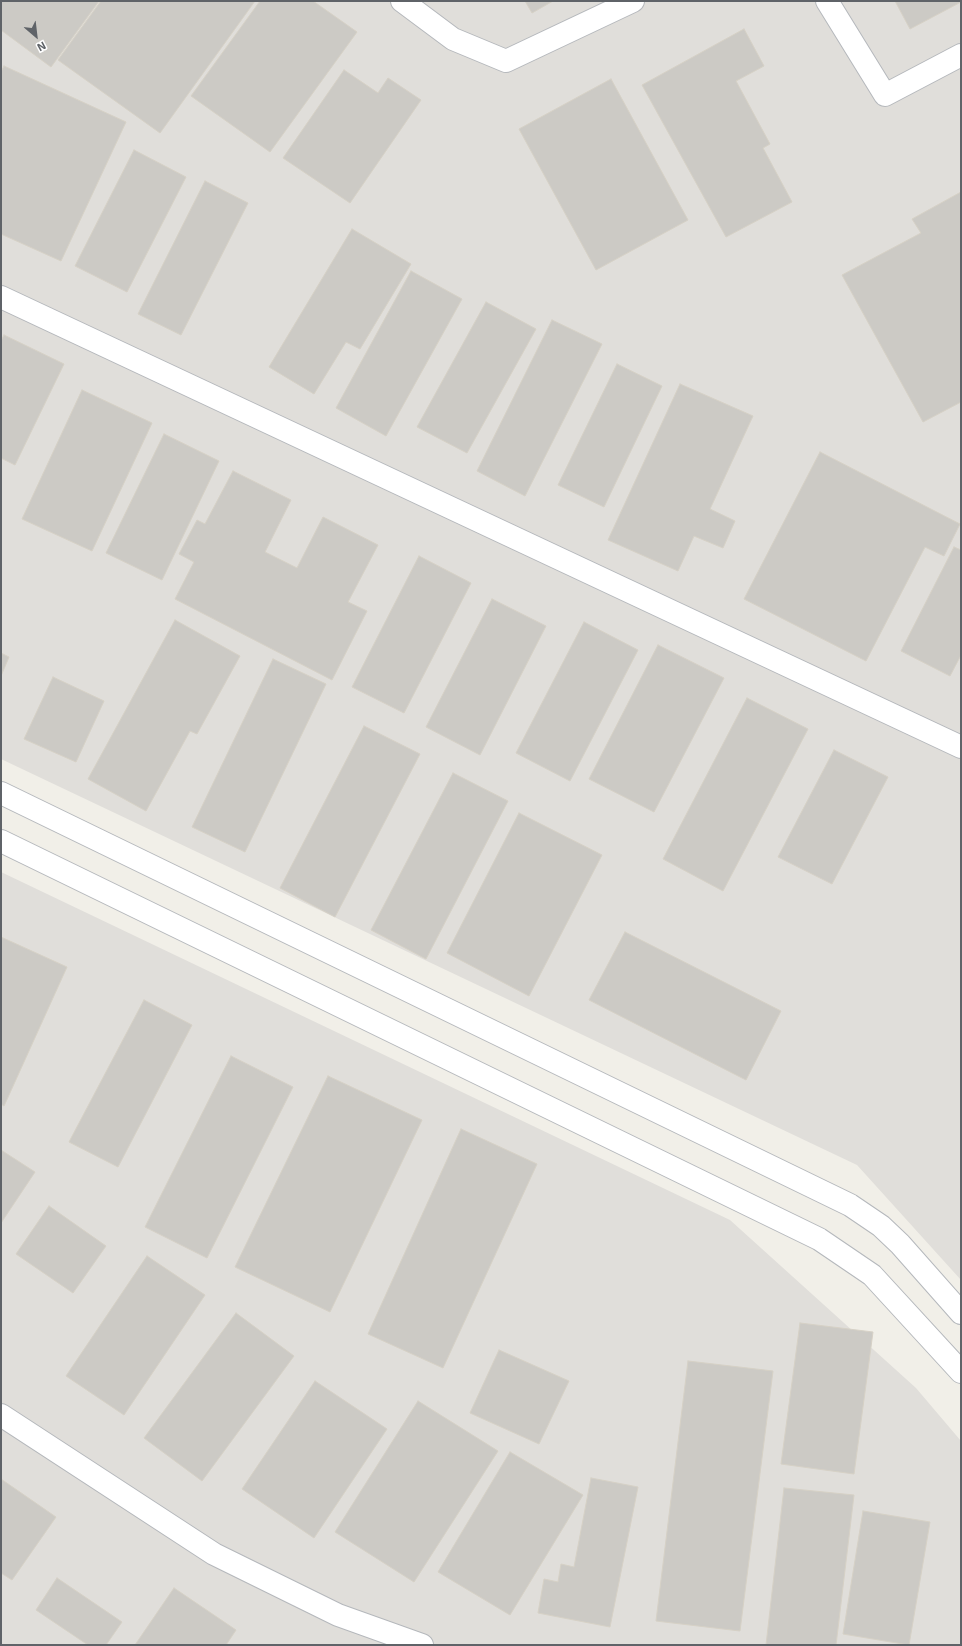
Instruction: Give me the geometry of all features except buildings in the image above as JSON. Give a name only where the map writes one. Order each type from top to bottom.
[{"type":"street","points":[[402,1],[453,39],[506,61],[633,1]]},
{"type":"street","points":[[827,1],[885,95],[961,55]]},
{"type":"street","points":[[1,297],[961,747]]},
{"type":"street","points":[[1,792],[850,1205],[881,1226],[900,1244],[961,1313]]},
{"type":"street","points":[[1,841],[819,1239],[872,1275],[961,1372]]},
{"type":"street","points":[[1,1415],[214,1554],[338,1615],[422,1645]]},
{"type":"shaded area","points":[[1,1],[961,1],[961,1280],[857,1165],[1,759]]},
{"type":"shaded area","points":[[1,872],[730,1220],[916,1388],[961,1441],[961,1645],[1,1645]]}]
